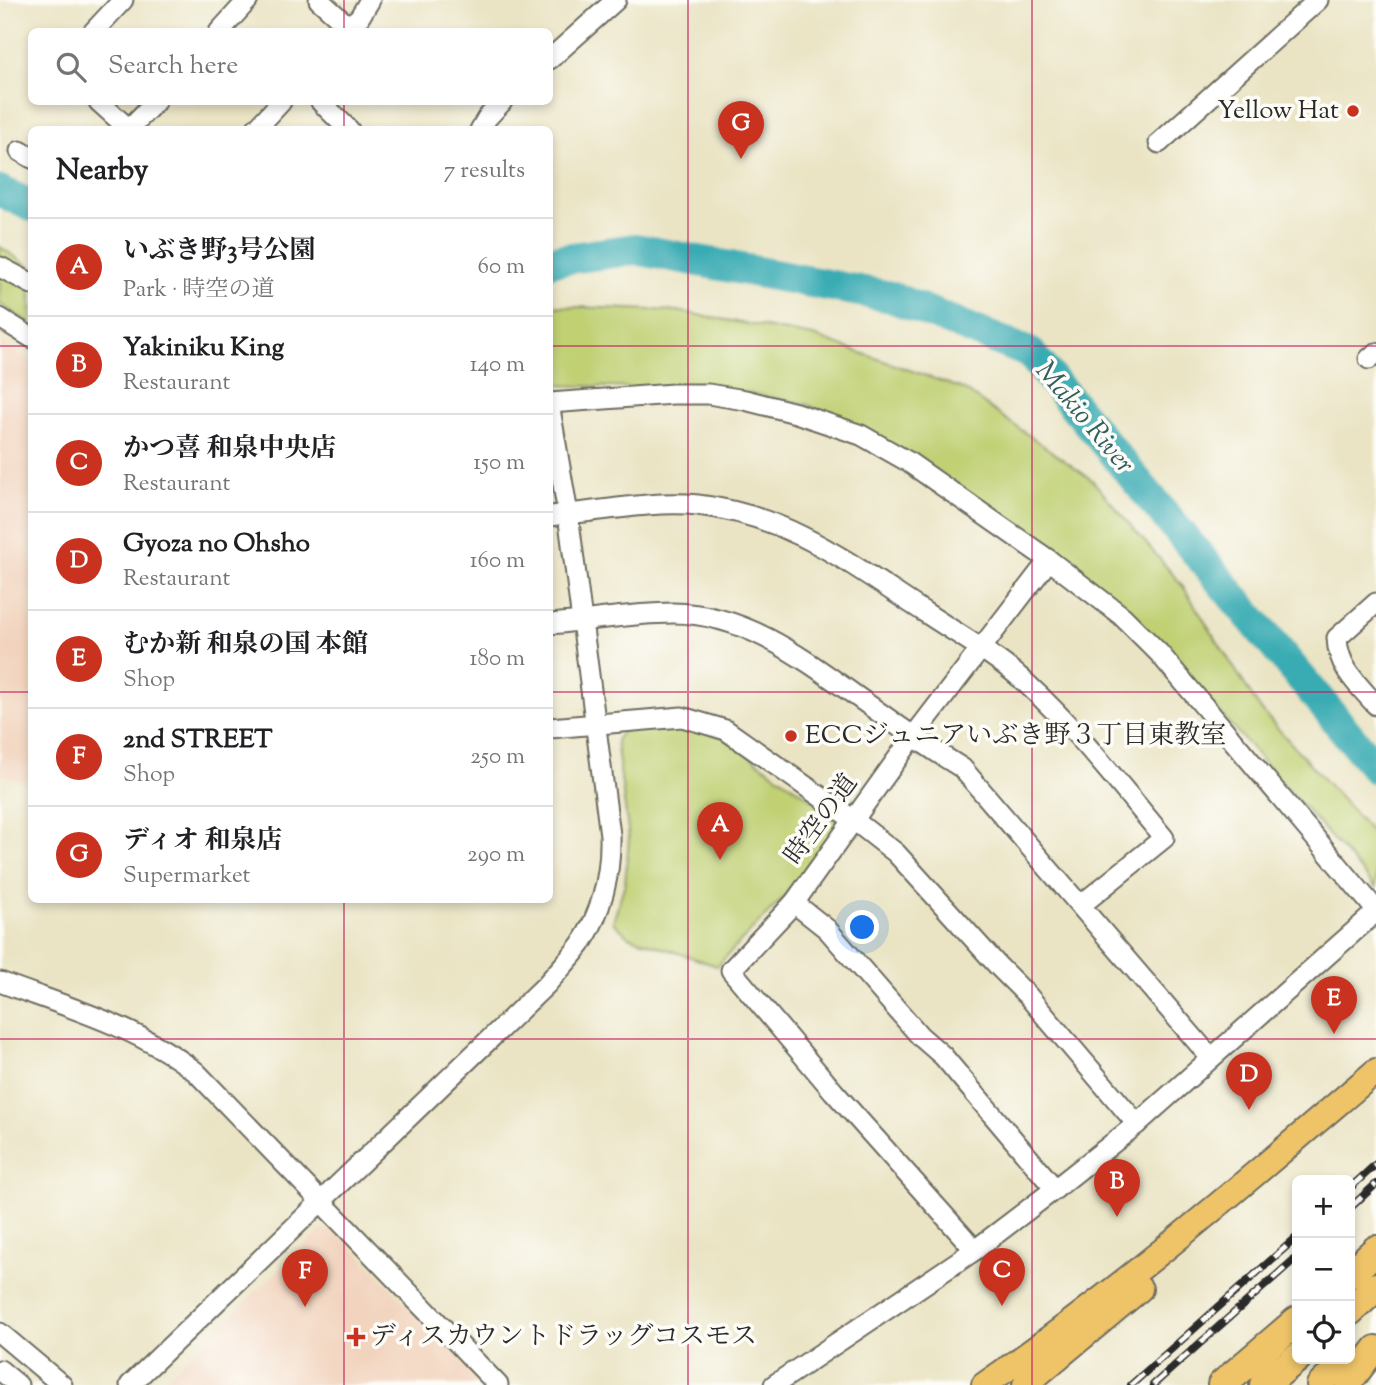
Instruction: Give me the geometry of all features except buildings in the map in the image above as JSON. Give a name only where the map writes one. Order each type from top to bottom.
[{"type":"highway","points":[[1355,1269],[1376,1250]]},
{"type":"highway","points":[[1355,1306],[1376,1287]]},
{"type":"highway","points":[[1222,1385],[1292,1325]]},
{"type":"highway","points":[[1264,1385],[1292,1362]]},
{"type":"main road","points":[[984,1385],[1070,1324],[1187,1232],[1376,1071]]},
{"type":"main road","points":[[1025,1385],[1153,1279],[1187,1232]]},
{"type":"main road","points":[[1355,1350],[1376,1331]]},
{"type":"main road","points":[[1348,1385],[1376,1348]]},
{"type":"main road","points":[[1319,1385],[1341,1364]]},
{"type":"street","points":[[97,28],[122,0]]},
{"type":"street","points":[[223,28],[248,0]]},
{"type":"street","points":[[319,0],[345,28]]},
{"type":"street","points":[[347,28],[359,18],[370,0]]},
{"type":"street","points":[[553,56],[616,0]]},
{"type":"street","points":[[1159,143],[1201,95],[1278,25],[1318,0]]},
{"type":"street","points":[[102,105],[126,126]]},
{"type":"street","points":[[132,126],[152,105]]},
{"type":"street","points":[[259,126],[278,105]]},
{"type":"street","points":[[324,105],[345,126]]},
{"type":"street","points":[[482,126],[499,105]]},
{"type":"street","points":[[0,267],[28,282]]},
{"type":"street","points":[[0,318],[28,336]]},
{"type":"street","points":[[553,403],[673,394],[708,394],[745,400],[861,435],[907,461],[1049,559],[1122,616],[1159,653],[1376,911],[1137,1124],[1055,1189],[975,1250],[774,1385]]},
{"type":"street","points":[[130,1385],[546,985],[581,944],[596,916],[611,858],[581,622],[559,515],[553,444]]},
{"type":"street","points":[[559,515],[646,506],[696,505],[757,516],[794,531],[826,549],[1026,682],[1088,745],[1164,838],[1081,905]]},
{"type":"street","name":"時空の道","points":[[975,1250],[834,1092],[731,971],[794,903],[913,737],[1049,559]]},
{"type":"street","points":[[1376,603],[1337,638],[1337,649],[1347,674],[1376,705]]},
{"type":"street","points":[[553,624],[674,613],[710,618],[750,629],[798,654],[913,737],[962,768],[1211,1058]]},
{"type":"street","points":[[553,728],[682,717],[726,730],[855,821],[904,861],[1028,996],[1137,1124]]},
{"type":"street","points":[[794,903],[827,929],[920,1036],[943,1056],[1055,1189]]},
{"type":"street","points":[[0,982],[137,1034],[176,1056],[196,1072],[498,1385]]},
{"type":"street","points":[[0,1333],[62,1385]]},
{"type":"street","points":[[0,1370],[18,1385]]},
{"type":"shaded area","points":[[0,342],[28,360],[28,785],[0,773]]},
{"type":"shaded area","points":[[321,1230],[335,1230],[485,1385],[158,1385]]},
{"type":"green space","points":[[0,247],[28,265],[28,322],[0,304]]},
{"type":"green space","points":[[553,306],[677,311],[813,336],[963,389],[1092,480],[1182,585],[1260,709],[1376,837],[1376,888],[1163,649],[1099,584],[990,508],[886,443],[806,404],[743,392],[556,385],[553,375]]},
{"type":"green space","points":[[685,725],[722,737],[836,816],[837,827],[784,897],[717,966],[628,936],[613,922],[625,883],[629,838],[616,740],[625,728]]},
{"type":"waterway","name":"Makio River","points":[[0,191],[28,204]]},
{"type":"waterway","name":"Makio River","points":[[553,261],[635,249],[891,297],[1030,353],[1376,768]]},
{"type":"railway","points":[[1355,1183],[1376,1164]]},
{"type":"railway","points":[[1355,1203],[1376,1184]]},
{"type":"railway","points":[[1131,1385],[1296,1238]]},
{"type":"railway","points":[[1153,1385],[1292,1261]]},
{"type":"place","name":"Yellow Hat","points":[[1353,111]]},
{"type":"place","name":"ディオ 和泉店","points":[[741,159]]},
{"type":"place","name":"ECCジュニアいぶき野３丁目東教室","points":[[791,736]]},
{"type":"place","name":"いぶき野3号公園","points":[[720,860]]},
{"type":"place","name":"むか新 和泉の国 本館","points":[[1334,1034]]},
{"type":"place","name":"Gyoza no Ohsho","points":[[1249,1110]]},
{"type":"place","name":"Yakiniku King","points":[[1117,1217]]},
{"type":"place","name":"かつ喜 和泉中央店","points":[[1002,1306]]},
{"type":"place","name":"2nd STREET","points":[[305,1307]]},
{"type":"place","name":"ディスカウントドラッグコスモス","points":[[356,1337]]}]
